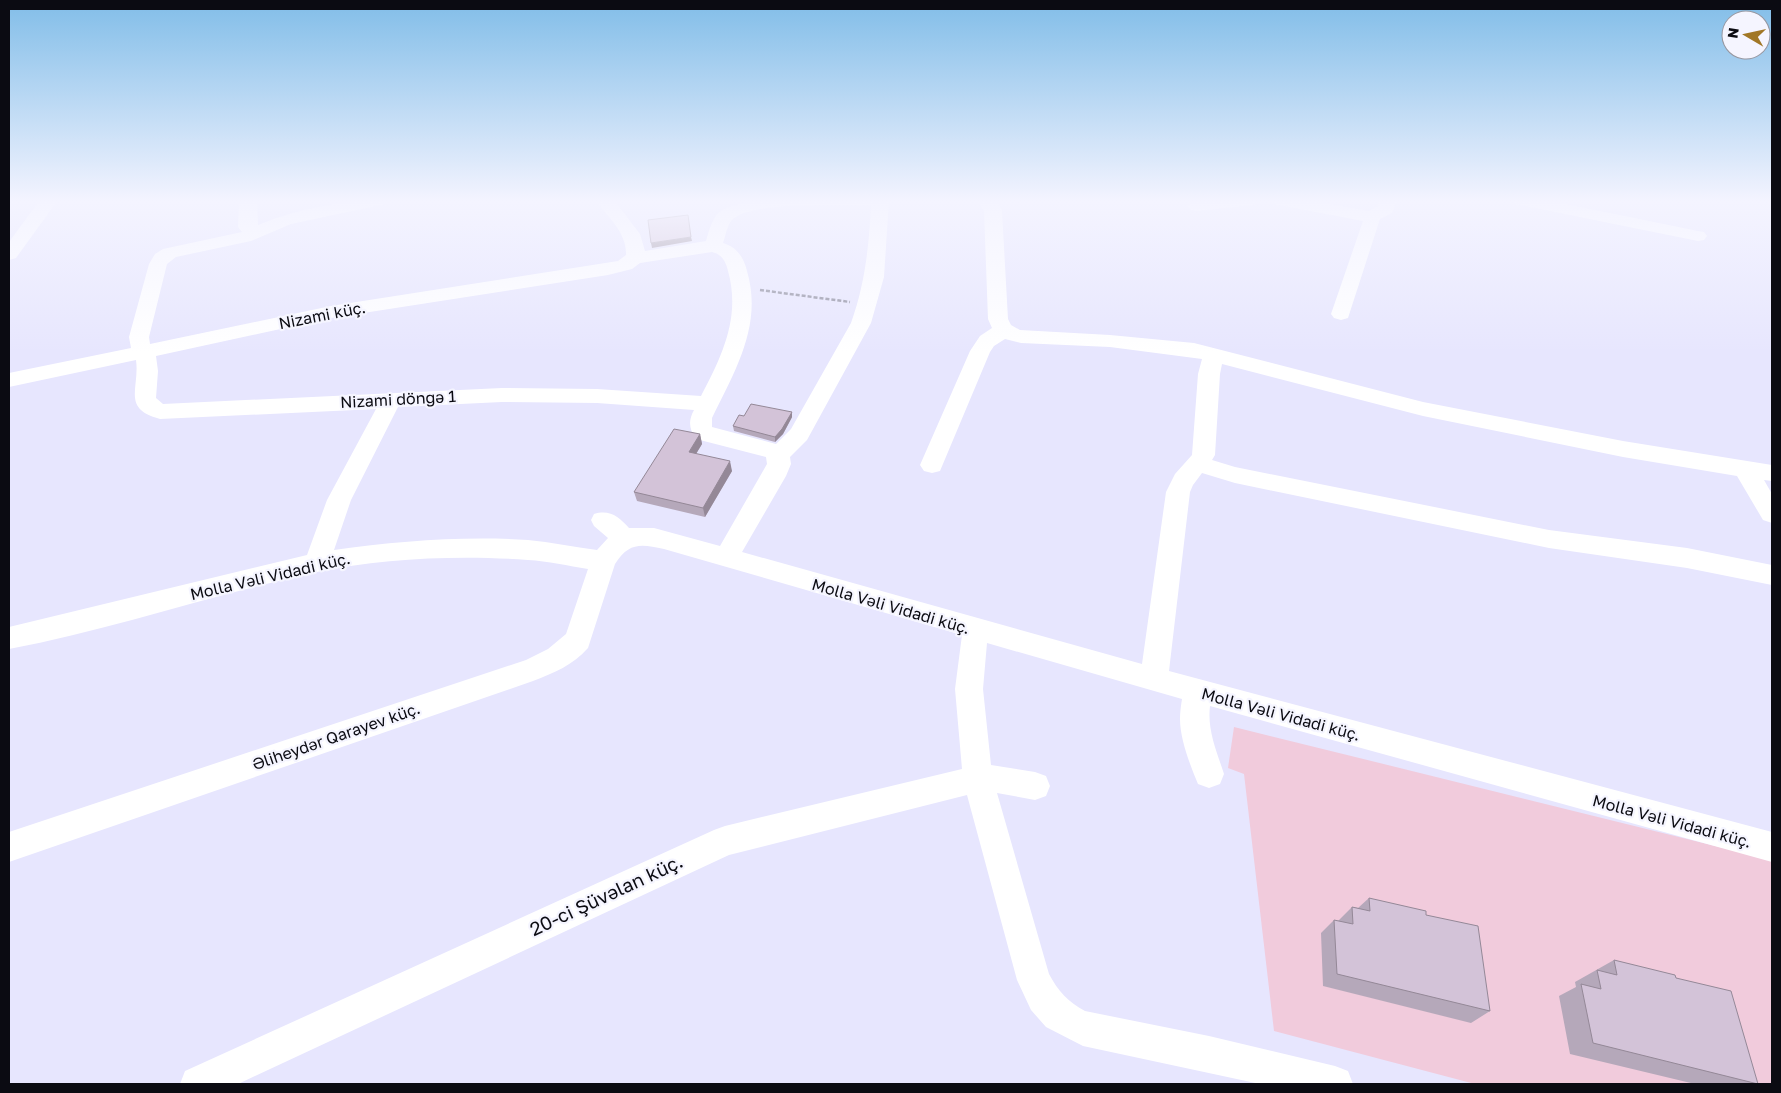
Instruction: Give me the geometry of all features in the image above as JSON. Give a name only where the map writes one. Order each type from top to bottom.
[{"type":"street","points":[[142,351],[139,345],[139,337],[158,264],[162,258],[170,253],[180,251]]},
{"type":"street","points":[[636,251],[634,257],[659,256],[686,251]]},
{"type":"street","points":[[728,251],[742,280],[744,290],[743,317],[731,358],[700,424],[704,433],[768,448],[778,454]]},
{"type":"street","points":[[778,454],[789,446],[799,434],[861,323],[875,282],[878,251]]},
{"type":"street","points":[[995,251],[998,319],[1004,330],[1021,337],[1154,344],[1214,354],[1423,410],[1622,449],[1772,473]]},
{"type":"street","points":[[1341,314],[1362,251]]},
{"type":"street","name":"Nizami küç.","points":[[9,380],[331,312],[608,269],[625,265],[634,257]]},
{"type":"street","points":[[932,465],[980,351],[987,341],[1004,330]]},
{"type":"street","name":"Nizami döngə 1","points":[[142,351],[147,365],[144,398],[146,405],[150,409],[160,412],[485,395],[597,396],[708,404]]},
{"type":"street","points":[[1154,680],[1178,492],[1182,480],[1198,464],[1205,443],[1209,374],[1214,354]]},
{"type":"street","points":[[318,562],[322,542],[330,520],[392,399]]},
{"type":"street","points":[[726,558],[774,476],[779,464],[778,454]]},
{"type":"street","points":[[1198,464],[1235,476],[1542,538],[1687,558],[1772,575]]},
{"type":"street","points":[[1745,469],[1772,514]]},
{"type":"street","points":[[603,520],[624,539],[610,550],[604,561]]},
{"type":"street","name":"Molla Vəli Vidadi küç.","points":[[624,539],[633,536],[651,537],[1197,692],[1772,847]]},
{"type":"street","name":"Molla Vəli Vidadi küç.","points":[[9,638],[318,562],[373,554],[450,549],[542,551],[604,561]]},
{"type":"street","name":"Əliheydər Qarayev küç.","points":[[9,847],[524,673],[553,661],[570,649],[578,640],[604,561]]},
{"type":"street","points":[[976,630],[971,659],[969,689],[978,779],[1034,980],[1048,1007],[1063,1020],[1083,1028],[1209,1054],[1335,1084]]},
{"type":"street","points":[[1197,692],[1194,718],[1208,774]]},
{"type":"street","name":"20-ci Şüvəlan küç.","points":[[198,1084],[725,841],[978,779],[998,779],[1035,786]]},
{"type":"path","points":[[744,290],[768,290],[868,304]]},
{"type":"shaded area","points":[[1234,727],[1772,860],[1772,1084],[1475,1084],[1274,1031],[1244,774],[1228,768]]},
{"type":"building","points":[[751,404],[792,412],[775,437],[733,426],[739,415],[744,416]]},
{"type":"building","points":[[674,429],[700,434],[689,452],[730,461],[703,508],[634,492]]},
{"type":"building","points":[[1369,898],[1426,911],[1426,915],[1478,926],[1490,1011],[1337,974],[1334,920],[1353,924],[1352,907],[1370,911]]},
{"type":"building","points":[[1614,960],[1675,975],[1676,978],[1731,991],[1758,1084],[1593,1043],[1581,984],[1601,989],[1597,970],[1617,975]]}]
